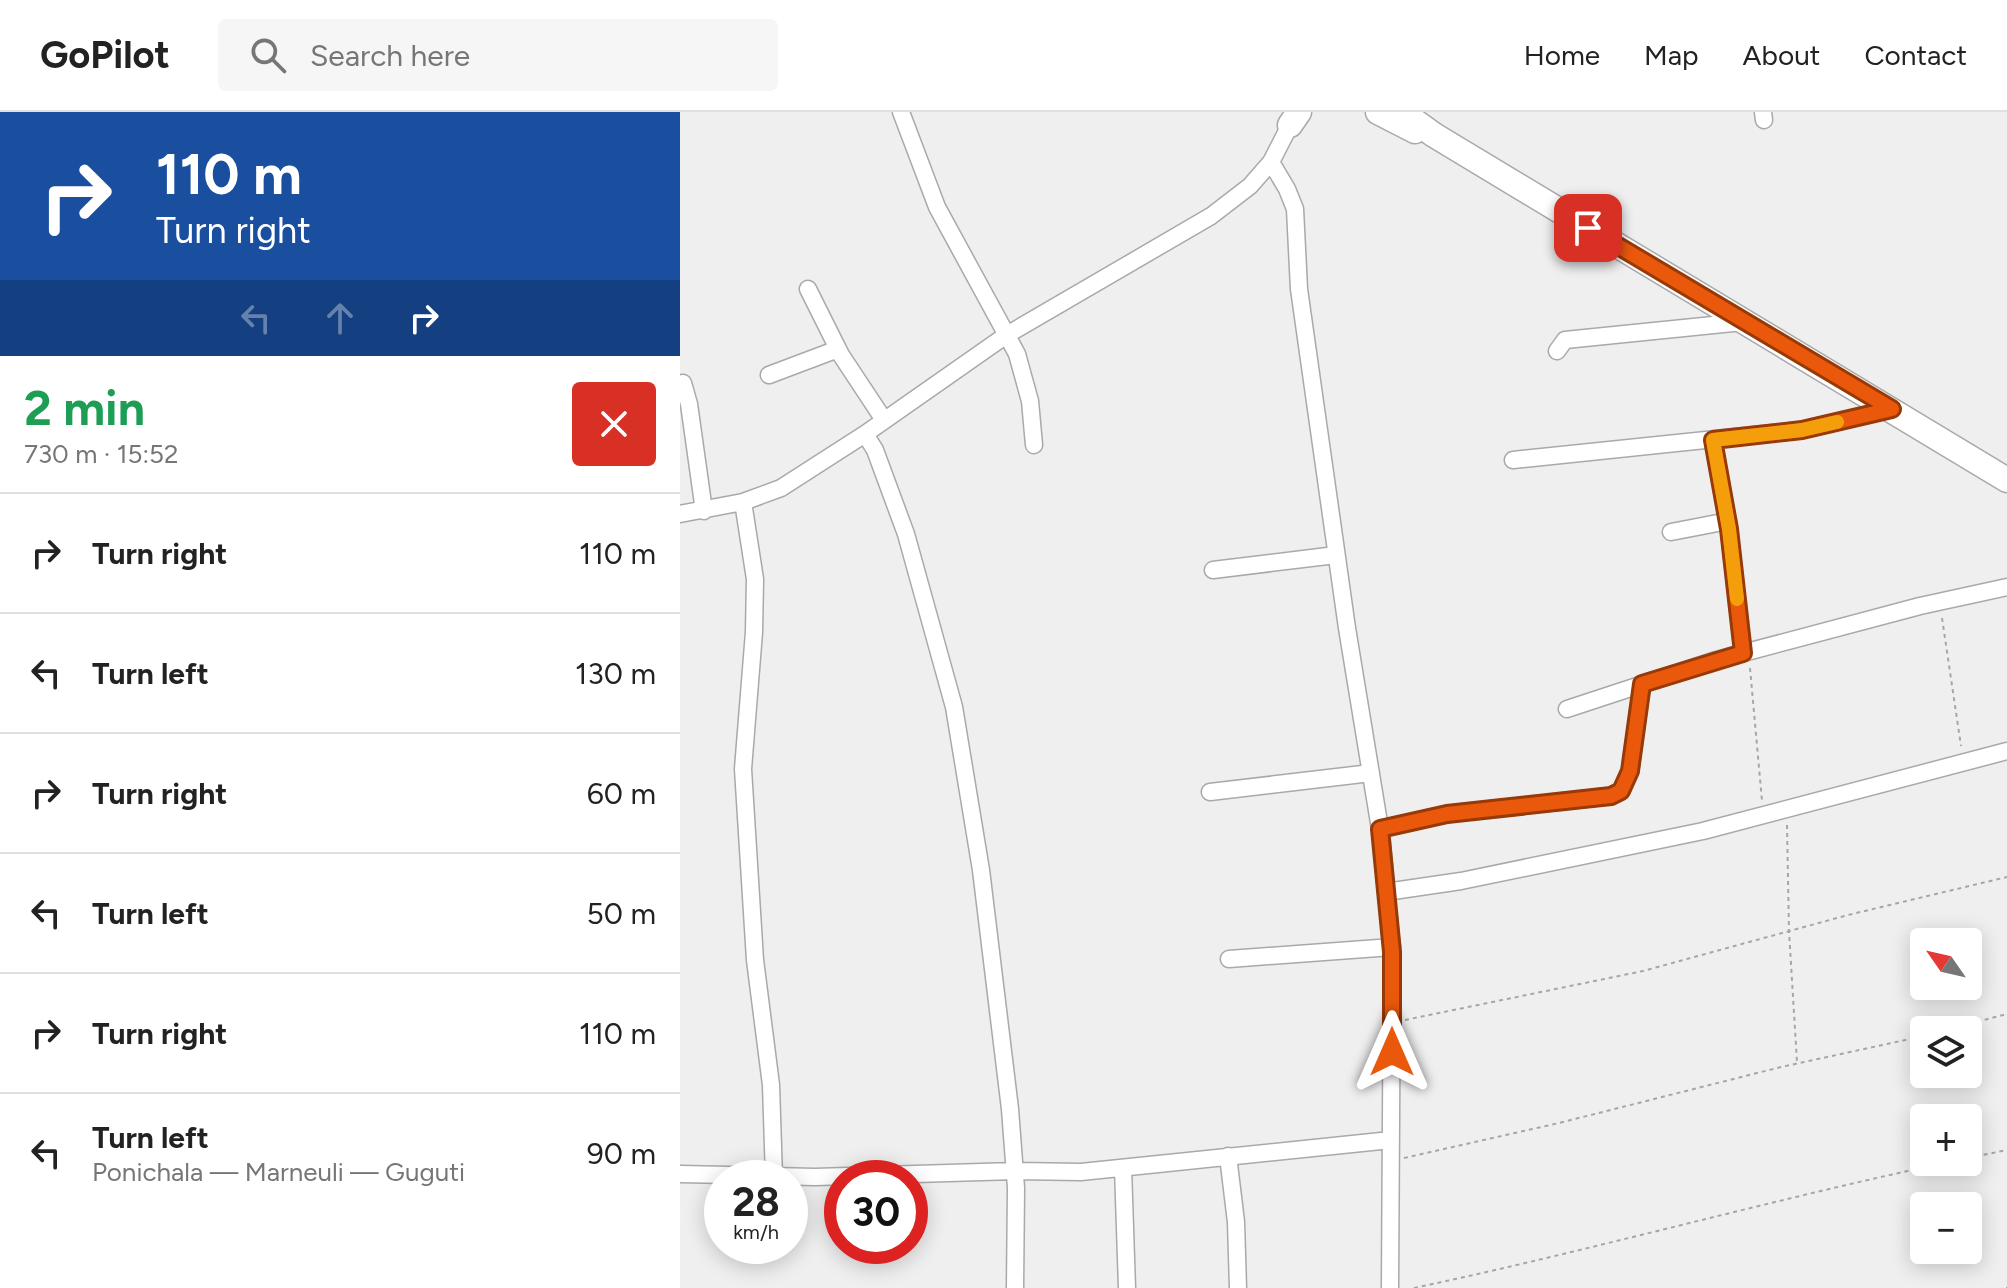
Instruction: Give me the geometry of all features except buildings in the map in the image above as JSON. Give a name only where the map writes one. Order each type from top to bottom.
[{"type":"highway","points":[[1378,112],[1430,140],[1457,149]]},
{"type":"highway","points":[[1402,112],[1457,149],[2007,480]]},
{"type":"street","points":[[901,112],[937,207],[1017,354],[1030,401],[1034,445]]},
{"type":"street","points":[[680,514],[743,502],[781,488],[865,434],[1005,336],[1211,216],[1250,186],[1271,162],[1293,116]]},
{"type":"street","points":[[1271,162],[1295,209],[1299,289],[1336,555],[1380,829],[1392,947],[1390,1288]]},
{"type":"street","points":[[808,289],[838,349],[884,420]]},
{"type":"street","points":[[1557,351],[1565,340],[1744,322]]},
{"type":"street","points":[[769,375],[838,349]]},
{"type":"street","points":[[683,383],[704,511]]},
{"type":"street","points":[[1513,460],[1802,430],[1892,409]]},
{"type":"street","points":[[865,434],[875,450],[906,534],[954,707],[981,870],[1008,1094],[1015,1171],[1015,1288]]},
{"type":"street","points":[[1713,440],[1746,652]]},
{"type":"street","points":[[743,502],[755,579],[743,769],[755,960],[771,1085],[773,1160]]},
{"type":"street","points":[[1671,532],[1728,521]]},
{"type":"street","points":[[1213,570],[1336,555]]},
{"type":"street","points":[[1567,709],[1746,652],[2007,587]]},
{"type":"street","points":[[1380,829],[1447,814],[1611,796],[1621,791],[1630,771],[1642,684]]},
{"type":"street","points":[[1386,892],[1536,866],[1764,815],[2007,751]]},
{"type":"street","points":[[1210,792],[1371,773]]},
{"type":"street","points":[[1229,959],[1392,947]]},
{"type":"street","points":[[808,1177],[1081,1172],[1391,1140]]},
{"type":"street","points":[[1228,1156],[1236,1222],[1238,1288]]},
{"type":"street","points":[[1123,1168],[1127,1288]]},
{"type":"street","points":[[680,1174],[704,1175]]},
{"type":"path","points":[[1939,602],[1964,763]]},
{"type":"path","points":[[1746,652],[1764,815]]},
{"type":"path","points":[[1786,809],[1797,1063]]},
{"type":"path","points":[[1392,1022],[1643,971],[1848,915],[2007,877]]},
{"type":"path","points":[[1982,1021],[2007,1014]]},
{"type":"path","points":[[1391,1160],[1910,1039]]},
{"type":"path","points":[[1982,1155],[2007,1150]]},
{"type":"path","points":[[1414,1288],[1910,1171]]},
{"type":"slow traffic","points":[[1737,599],[1729,529],[1713,440],[1802,430],[1837,422]]},
{"type":"route","points":[[1392,1052],[1392,952],[1380,829],[1447,814],[1611,796],[1621,791],[1630,771],[1642,684],[1743,653],[1729,529],[1713,440],[1802,430],[1892,409],[1588,228]]}]
